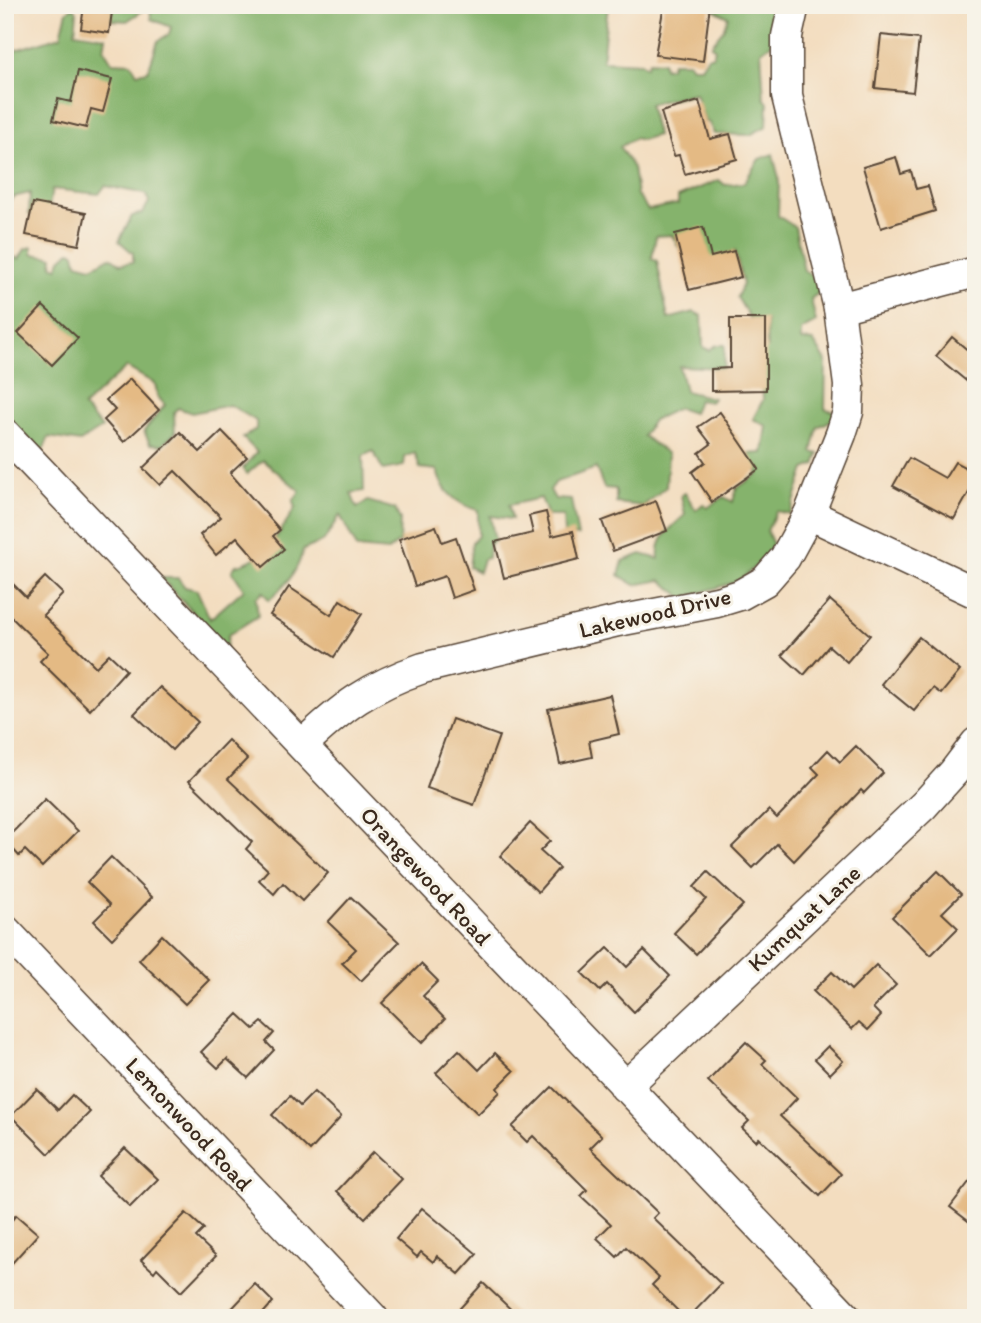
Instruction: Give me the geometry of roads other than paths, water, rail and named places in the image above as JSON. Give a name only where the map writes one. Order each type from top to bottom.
[{"type":"street","name":"Lakewood Drive","points":[[302,745],[360,695],[396,677],[423,668],[618,621],[740,595],[765,581],[785,558],[809,514],[848,412],[849,385],[839,308],[787,96],[787,36],[794,5]]},
{"type":"street","points":[[839,308],[976,272]]},
{"type":"street","name":"Orangewood Road","points":[[5,433],[847,1318]]},
{"type":"street","points":[[809,514],[976,593]]},
{"type":"street","name":"Kumquat Lane","points":[[625,1087],[923,805],[954,772],[976,743]]},
{"type":"street","name":"Lemonwood Road","points":[[5,930],[373,1318]]}]
